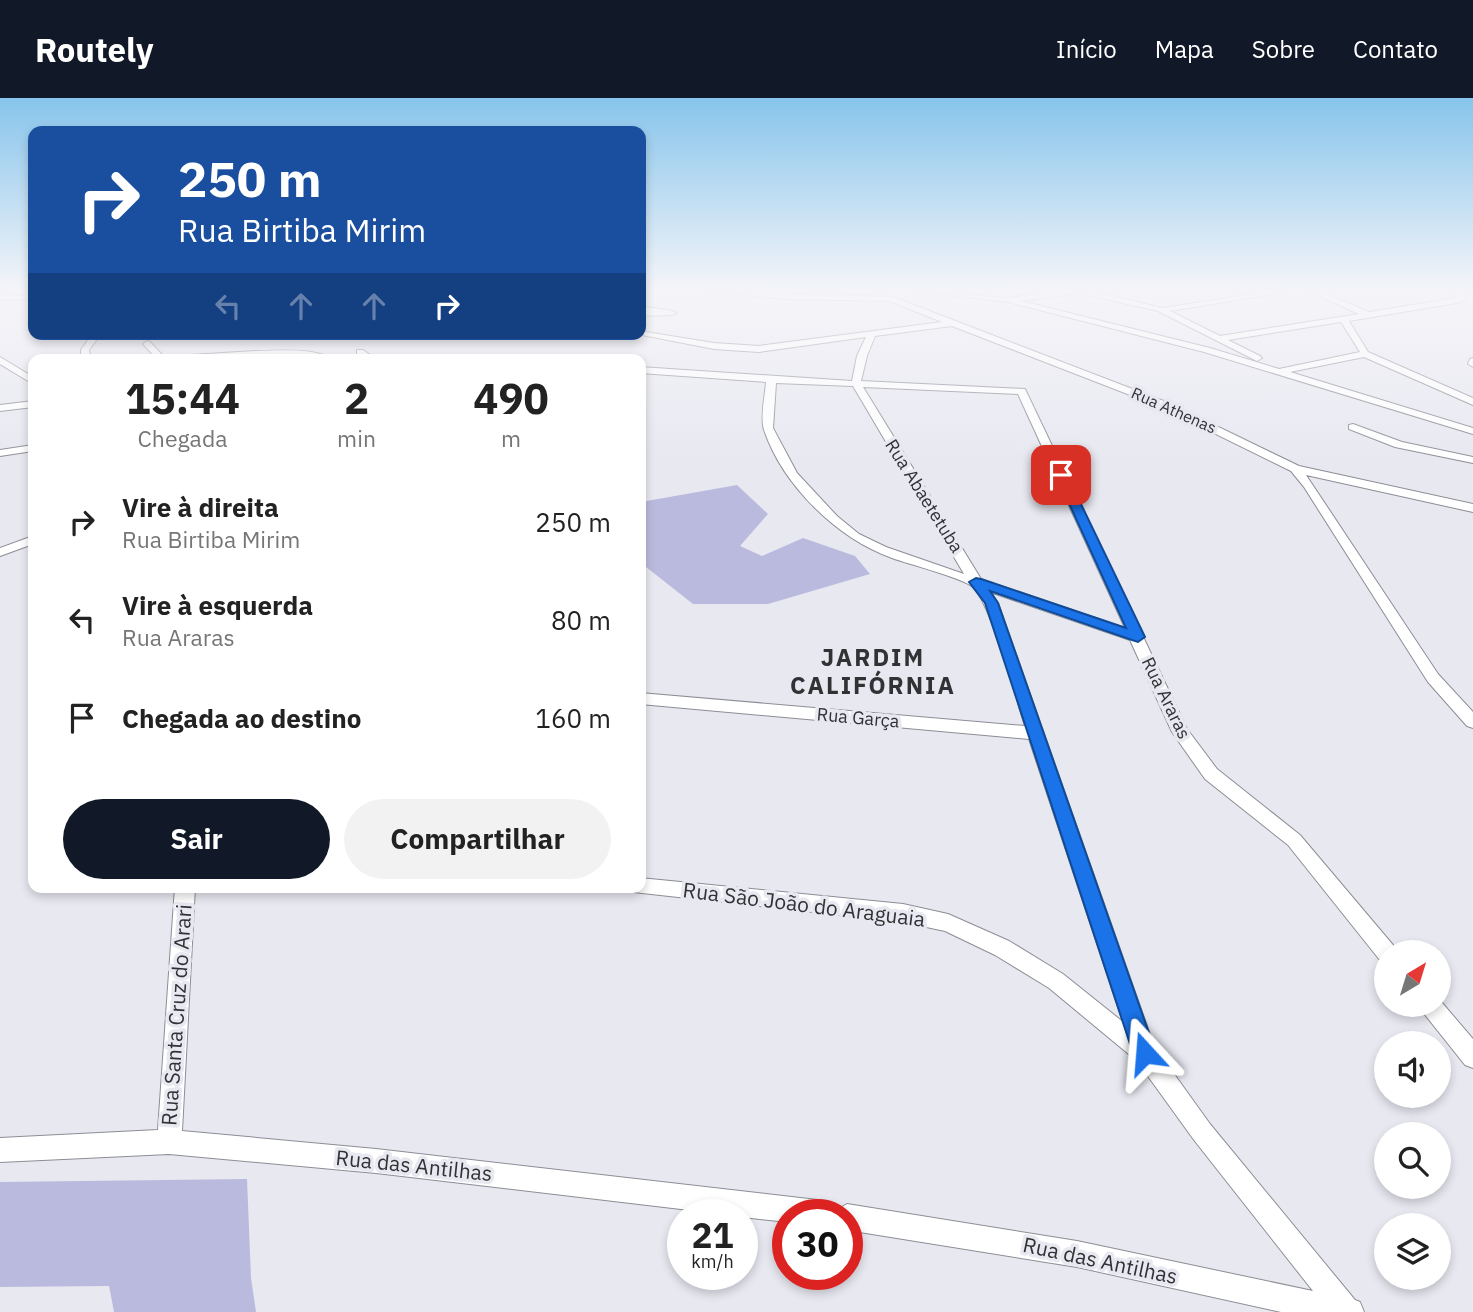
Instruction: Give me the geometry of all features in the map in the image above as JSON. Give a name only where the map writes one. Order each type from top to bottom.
[{"type":"street","points":[[733,348],[762,348]]},
{"type":"street","points":[[646,370],[856,384],[866,348]]},
{"type":"street","name":"Rua Athenas","points":[[1021,348],[1140,393],[1213,426],[1296,469],[1309,485],[1433,678],[1473,722]]},
{"type":"street","points":[[1197,348],[1473,431]]},
{"type":"street","points":[[1235,348],[1274,370]]},
{"type":"street","points":[[1362,348],[1366,354],[1387,366],[1473,402]]},
{"type":"street","points":[[1253,374],[1366,354]]},
{"type":"street","points":[[0,360],[28,378]]},
{"type":"street","points":[[771,380],[768,428],[792,474],[833,519],[855,537],[881,550],[1138,637]]},
{"type":"street","name":"Rua Araras","points":[[856,384],[1022,391],[1180,732],[1210,774],[1294,840],[1376,940]]},
{"type":"street","name":"Rua Abaetetuba","points":[[856,384],[991,603],[1145,1053]]},
{"type":"street","points":[[0,408],[28,405]]},
{"type":"street","points":[[1353,427],[1399,445],[1473,460]]},
{"type":"street","points":[[0,453],[28,449]]},
{"type":"street","points":[[1296,469],[1473,508]]},
{"type":"street","points":[[0,552],[28,542]]},
{"type":"street","name":"Rua Garça","points":[[646,699],[1034,733]]},
{"type":"street","name":"Rua São João do Araguaia","points":[[646,887],[902,913],[948,923],[1002,948],[1056,981],[1145,1053],[1202,1132],[1348,1312]]},
{"type":"street","name":"Rua Santa Cruz do Arari","points":[[169,1142],[185,893]]},
{"type":"street","points":[[1441,1017],[1473,1057]]},
{"type":"street","name":"Rua das Antilhas","points":[[0,1150],[169,1142],[376,1161],[772,1208]]},
{"type":"street","name":"Rua das Antilhas","points":[[863,1220],[1077,1254],[1348,1312]]},
{"type":"shaded area","points":[[737,485],[768,514],[740,546],[762,556],[803,538],[855,556],[870,574],[768,604],[693,604],[646,567],[646,501]]},
{"type":"shaded area","points":[[247,1179],[251,1278],[256,1312],[114,1312],[109,1286],[0,1287],[0,1182]]},
{"type":"district","name":"JARDIM CALIFÓRNIA","points":[[873,672]]},
{"type":"route","points":[[1061,475],[1138,637],[976,582],[991,603],[1145,1053]]}]
